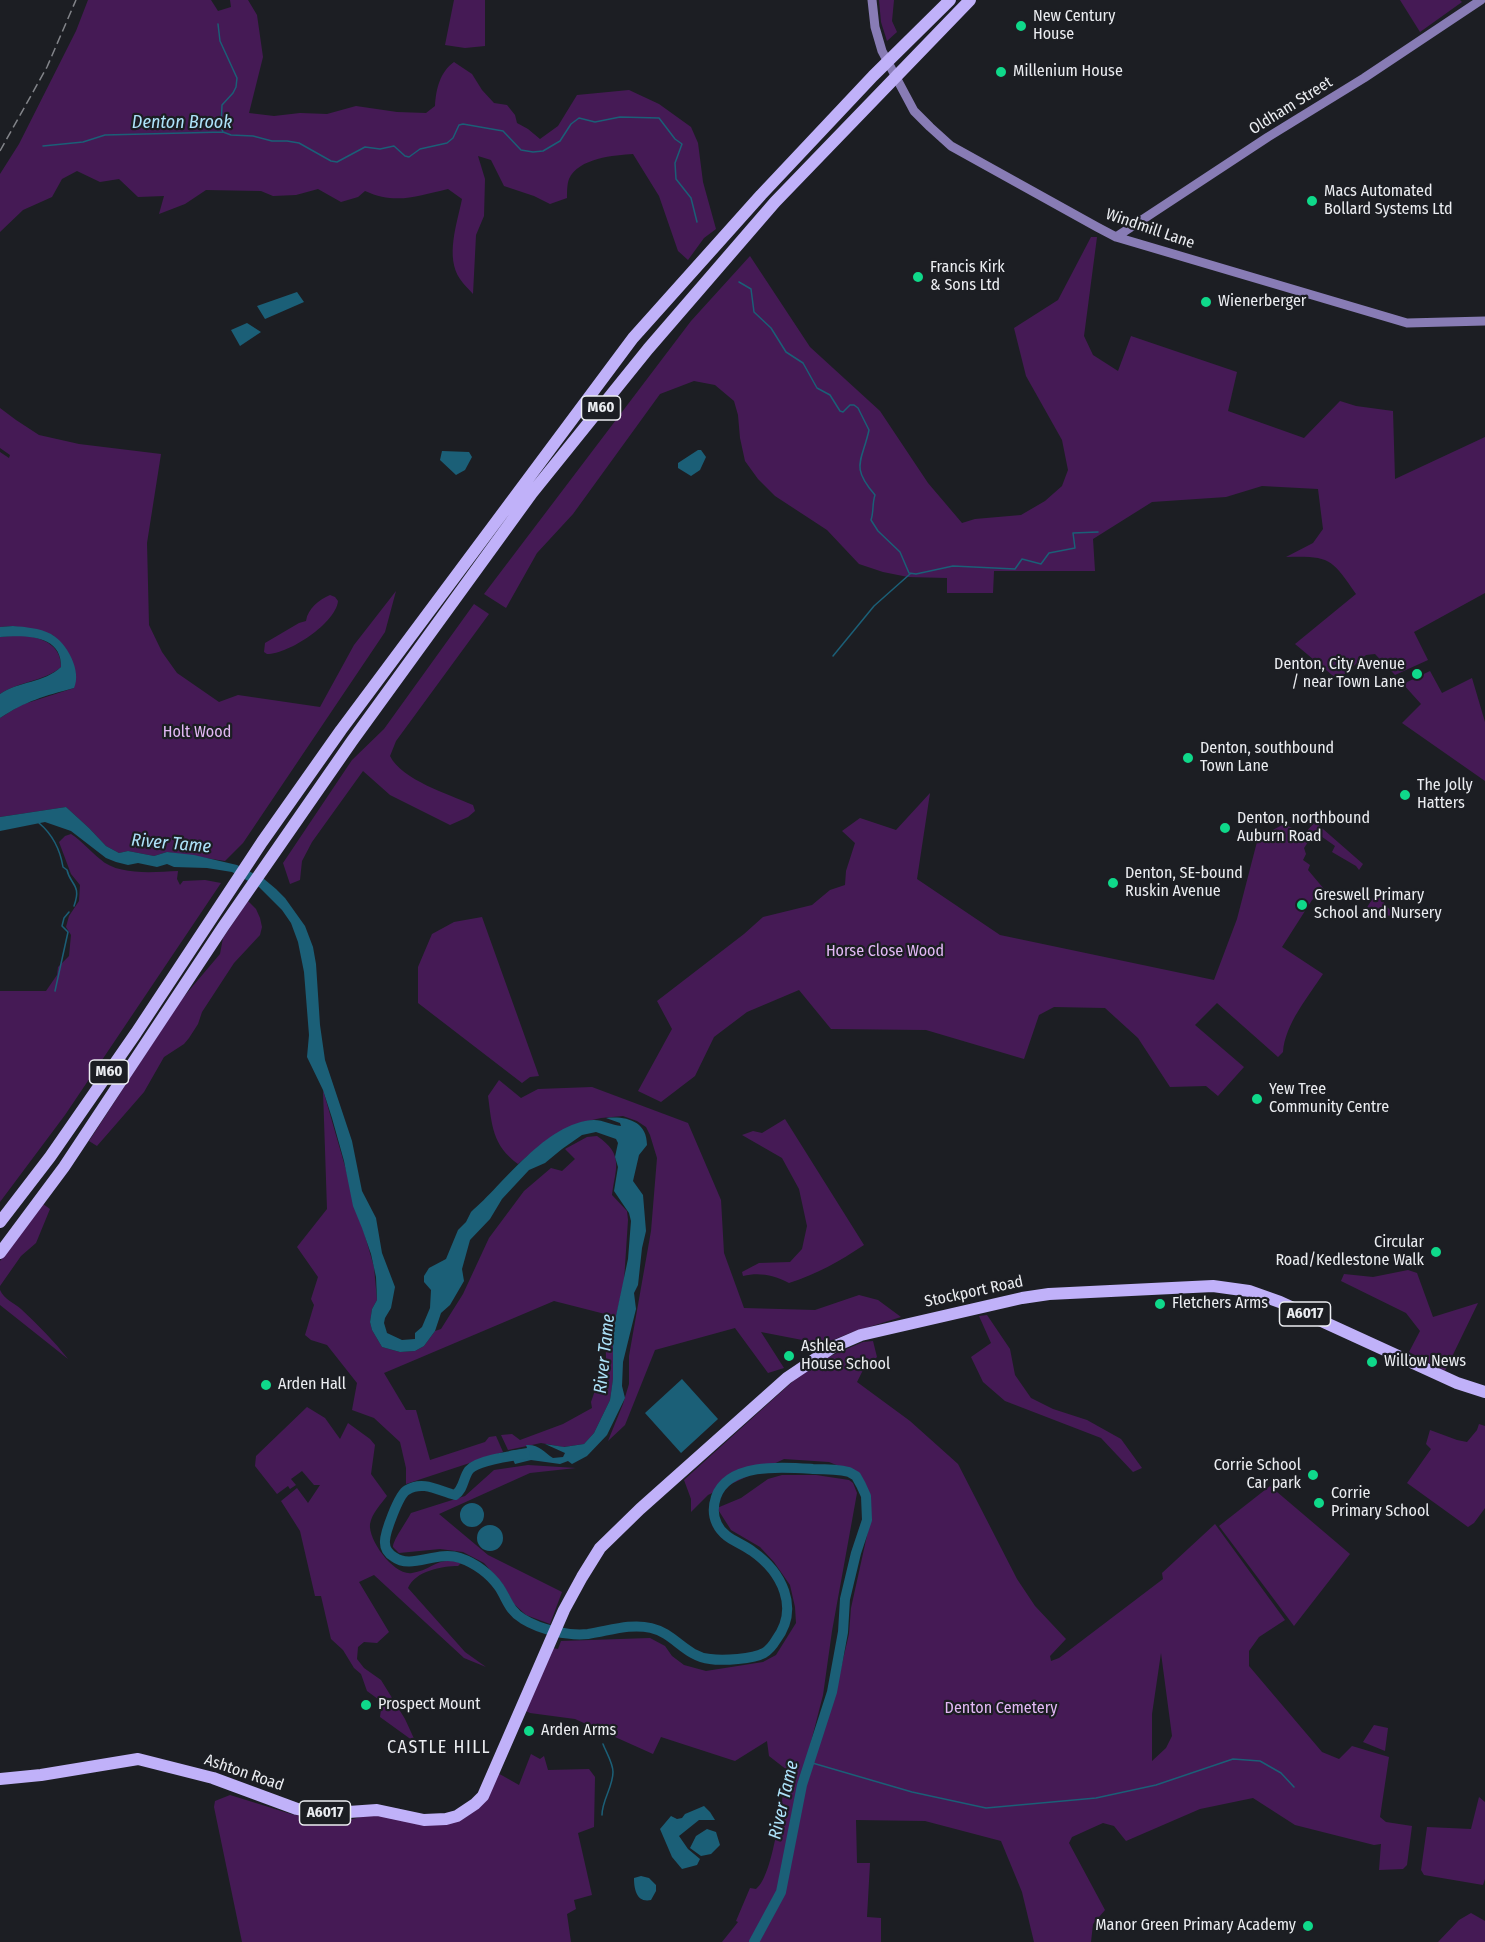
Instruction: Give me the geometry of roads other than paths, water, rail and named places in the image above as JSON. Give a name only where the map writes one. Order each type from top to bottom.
[{"type":"highway","name":"M60","points":[[0,1222],[50,1156],[129,1043],[262,843],[341,730],[633,338],[761,195],[873,76],[950,0]]},
{"type":"highway","name":"M60","points":[[0,1253],[64,1167],[223,927],[352,741],[532,493],[648,349],[775,202],[970,0]]},
{"type":"highway","name":"Stockport Road","points":[[564,1610],[593,1559],[611,1536],[787,1378],[827,1350],[843,1342],[861,1335],[915,1322],[1049,1294],[1188,1286],[1229,1288],[1280,1302],[1457,1383],[1485,1392]]},
{"type":"highway","name":"Ashton Road","points":[[0,1779],[138,1760],[213,1778],[297,1809],[320,1814],[377,1810],[424,1820],[446,1819],[466,1811],[483,1796],[564,1610]]},
{"type":"street","name":"Windmill Lane","points":[[872,0],[875,27],[882,51],[914,111],[951,146],[1116,237],[1407,323],[1485,321]]},
{"type":"street","name":"Oldham Street","points":[[1116,237],[1481,0]]},
{"type":"water","points":[[297,292],[304,302],[265,319],[257,306]]},
{"type":"water","points":[[247,323],[261,332],[240,346],[231,330]]},
{"type":"water","points":[[701,450],[706,457],[700,470],[691,476],[678,468],[678,463]]},
{"type":"water","points":[[442,451],[469,452],[472,457],[465,470],[456,475],[440,460]]},
{"type":"water","points":[[13,626],[42,630],[57,638],[72,658],[76,681],[74,688],[18,707],[0,718],[0,694],[47,676],[61,667],[60,656],[48,642],[30,637],[0,637],[0,627]]},
{"type":"water","points":[[66,807],[106,846],[119,853],[128,851],[154,856],[167,852],[194,855],[237,865],[264,879],[276,889],[305,926],[313,947],[316,964],[325,1060],[352,1141],[362,1191],[376,1218],[382,1253],[395,1287],[391,1308],[384,1323],[387,1333],[402,1340],[415,1339],[415,1333],[422,1327],[430,1308],[431,1290],[424,1282],[424,1276],[429,1268],[446,1259],[458,1230],[466,1222],[471,1212],[542,1143],[576,1123],[594,1120],[621,1126],[620,1123],[606,1118],[621,1118],[639,1125],[646,1137],[647,1145],[639,1155],[633,1181],[643,1195],[646,1231],[638,1285],[634,1293],[636,1309],[623,1362],[622,1386],[625,1398],[607,1435],[587,1456],[572,1464],[568,1461],[560,1464],[531,1460],[515,1464],[509,1451],[527,1448],[526,1445],[531,1445],[553,1458],[563,1457],[565,1453],[545,1444],[564,1447],[584,1444],[594,1433],[610,1400],[613,1379],[613,1330],[628,1259],[631,1221],[629,1213],[614,1191],[618,1167],[615,1157],[618,1143],[616,1139],[596,1132],[582,1135],[545,1163],[529,1170],[502,1199],[490,1219],[470,1240],[462,1269],[464,1281],[450,1305],[441,1313],[435,1331],[424,1346],[415,1351],[400,1352],[382,1347],[370,1322],[372,1309],[377,1300],[376,1277],[371,1254],[353,1206],[344,1161],[323,1090],[307,1057],[309,1035],[304,972],[298,942],[291,923],[282,910],[259,887],[232,872],[207,868],[174,867],[167,864],[157,867],[116,862],[106,858],[71,831],[45,822],[0,831],[0,817]]},
{"type":"water","points":[[682,1379],[718,1419],[681,1453],[645,1413]]},
{"type":"water","points":[[472,1503],[481,1506],[484,1515],[481,1524],[472,1527],[463,1524],[460,1515],[463,1506]]},
{"type":"water","points":[[490,1525],[499,1529],[503,1538],[499,1547],[490,1551],[481,1547],[477,1538],[481,1529]]},
{"type":"water","points":[[704,1806],[715,1820],[699,1820],[679,1836],[688,1849],[700,1859],[697,1865],[682,1869],[672,1857],[660,1829],[671,1816],[677,1819],[682,1818],[685,1814]]},
{"type":"water","points":[[707,1829],[716,1832],[720,1845],[711,1854],[701,1856],[690,1848],[696,1836]]},
{"type":"water","points":[[641,1876],[649,1878],[656,1885],[656,1891],[651,1900],[642,1900],[637,1895],[634,1878]]},
{"type":"waterway","points":[[218,24],[220,41],[237,78],[233,93],[222,105],[221,127],[223,132]]},
{"type":"waterway","name":"Denton Brook","points":[[43,146],[83,142],[105,135],[223,132],[272,141],[299,143],[337,162],[365,147],[380,149],[394,146],[409,157],[420,149],[447,143],[453,138],[459,125],[463,124],[503,131],[521,150],[533,152],[543,151],[560,141],[571,124],[579,118],[595,122],[620,117],[659,118],[675,139],[682,144],[675,163],[676,179],[691,198],[697,222]]},
{"type":"waterway","name":"Denton Brook","points":[[739,282],[751,289],[754,312],[771,328],[786,352],[803,363],[817,388],[830,395],[840,411],[843,412],[850,405],[858,408],[869,430],[861,457],[860,470],[875,495],[871,520],[878,531],[900,552],[909,573],[916,574],[953,566],[1015,569],[1022,559],[1041,564],[1049,553],[1075,548],[1073,533],[1098,532]]},
{"type":"waterway","points":[[833,656],[874,606],[910,574]]},
{"type":"waterway","points":[[39,823],[55,842],[63,867],[75,885],[77,893],[74,906]]},
{"type":"waterway","points":[[55,991],[68,932],[62,926],[69,912]]},
{"type":"waterway","name":"River Tame","points":[[525,1454],[495,1459],[473,1467],[455,1495],[425,1486],[407,1490],[396,1506],[389,1523],[385,1538],[388,1551],[392,1556],[408,1562],[451,1556],[471,1563],[487,1573],[495,1582],[511,1609],[518,1616],[546,1629],[563,1633],[588,1634],[627,1627],[651,1628],[667,1635],[694,1654],[716,1660],[746,1658],[764,1653],[776,1640],[787,1616],[784,1591],[772,1569],[752,1551],[724,1533],[717,1524],[714,1504],[722,1486],[744,1472],[773,1468],[831,1469],[849,1472],[856,1476],[861,1485],[866,1496],[867,1520],[845,1599],[843,1632],[832,1692],[802,1785],[781,1892],[754,1942]]},
{"type":"waterway","points":[[602,1815],[613,1772],[611,1761],[603,1744]]},
{"type":"waterway","points":[[809,1762],[912,1792],[986,1808],[1096,1798],[1156,1785],[1233,1759],[1260,1761],[1281,1773],[1294,1787]]},
{"type":"railway","points":[[0,151],[47,67],[76,0]]},
{"type":"place","name":"New Century House","points":[[1021,26]]},
{"type":"place","name":"Millenium House","points":[[1001,72]]},
{"type":"place","name":"Macs Automated Bollard Systems Ltd","points":[[1312,201]]},
{"type":"place","name":"Francis Kirk & Sons Ltd","points":[[918,277]]},
{"type":"place","name":"Wienerberger","points":[[1206,302]]},
{"type":"place","name":"Denton, City Avenue / near Town Lane","points":[[1417,674]]},
{"type":"place","name":"Denton, southbound Town Lane","points":[[1188,758]]},
{"type":"place","name":"The Jolly Hatters","points":[[1405,795]]},
{"type":"place","name":"Denton, northbound Auburn Road","points":[[1225,828]]},
{"type":"place","name":"Denton, SE-bound Ruskin Avenue","points":[[1113,883]]},
{"type":"place","name":"Greswell Primary School and Nursery","points":[[1302,905]]},
{"type":"place","name":"Yew Tree Community Centre","points":[[1257,1099]]},
{"type":"place","name":"Circular Road/Kedlestone Walk","points":[[1436,1252]]},
{"type":"place","name":"Fletchers Arms","points":[[1160,1304]]},
{"type":"place","name":"Ashlea House School","points":[[789,1356]]},
{"type":"place","name":"Willow News","points":[[1372,1362]]},
{"type":"place","name":"Arden Hall","points":[[266,1385]]},
{"type":"place","name":"Corrie School Car park","points":[[1313,1475]]},
{"type":"place","name":"Corrie Primary School","points":[[1319,1503]]},
{"type":"place","name":"Prospect Mount","points":[[366,1705]]},
{"type":"place","name":"Arden Arms","points":[[529,1731]]},
{"type":"place","name":"Manor Green Primary Academy","points":[[1308,1926]]},
{"type":"district","name":"CASTLE HILL","points":[[439,1748]]},
{"type":"park label","name":"Holt Wood","points":[[197,733]]},
{"type":"park label","name":"Horse Close Wood","points":[[885,952]]},
{"type":"park label","name":"Denton Cemetery","points":[[1001,1709]]}]
